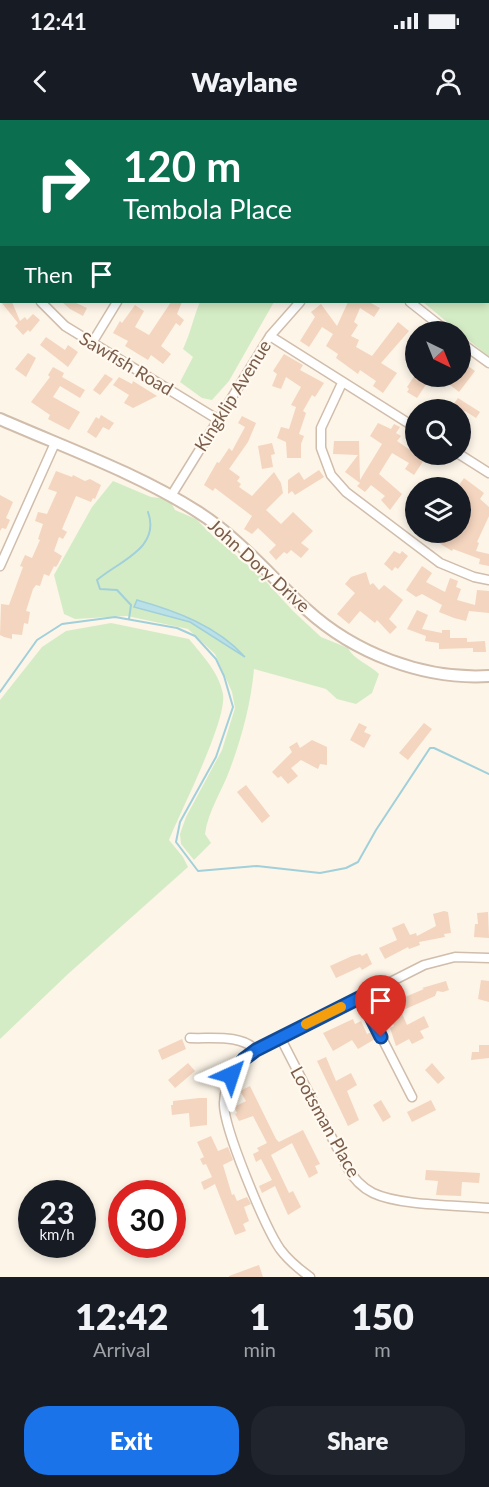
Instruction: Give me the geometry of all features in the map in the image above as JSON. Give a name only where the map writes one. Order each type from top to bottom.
[{"type":"street","name":"Sawfish Road","points":[[42,303],[65,326],[217,419]]},
{"type":"street","points":[[92,343],[116,303]]},
{"type":"street","name":"Kingklip Avenue","points":[[171,495],[270,336],[299,303]]},
{"type":"street","points":[[411,303],[434,321]]},
{"type":"street","points":[[270,336],[405,421]]},
{"type":"street","points":[[471,350],[489,363]]},
{"type":"street","points":[[342,382],[321,428],[321,448],[331,475],[346,492],[440,563],[474,577],[489,580]]},
{"type":"street","name":"John Dory Drive","points":[[0,419],[171,495],[223,530],[305,608],[349,641],[386,658],[421,669],[457,675],[489,676]]},
{"type":"street","points":[[0,566],[55,443]]},
{"type":"street","points":[[471,462],[489,473]]},
{"type":"street","points":[[310,1277],[288,1258],[274,1239],[225,1118],[225,1095],[231,1075],[244,1059],[256,1050],[409,972],[439,960],[470,956],[489,957]]},
{"type":"street","points":[[361,997],[412,1097]]},
{"type":"street","name":"Lootsman Place","points":[[280,1037],[346,1167],[358,1183],[372,1193],[392,1200],[489,1208]]},
{"type":"street","points":[[190,1038],[240,1040],[250,1043],[256,1050]]},
{"type":"green space","points":[[200,303],[273,303],[229,381],[212,400],[202,398],[180,382],[193,357],[183,349]]},
{"type":"green space","points":[[424,303],[489,303],[489,357],[471,342],[471,321],[446,321]]},
{"type":"green space","points":[[113,481],[151,497],[169,499],[175,510],[196,519],[260,575],[321,637],[348,648],[354,656],[379,674],[372,693],[356,704],[337,699],[326,689],[254,669],[248,707],[238,745],[212,809],[205,834],[211,843],[194,860],[181,844],[180,834],[186,817],[222,750],[235,708],[232,692],[215,654],[188,629],[127,616],[75,619],[64,614],[54,575],[92,507]]},
{"type":"green space","points":[[111,623],[189,639],[209,664],[221,686],[222,707],[218,724],[169,840],[188,867],[68,974],[0,1039],[0,700],[42,647],[66,631]]},
{"type":"water","points":[[137,600],[166,609],[209,628],[245,657],[190,622],[134,607]]},
{"type":"building","points":[[2,303],[12,303],[20,321],[25,317],[27,320],[33,314],[40,320],[30,332],[28,330],[23,335],[15,326],[18,323]]},
{"type":"building","points":[[63,303],[76,303],[87,308],[83,316]]},
{"type":"building","points":[[170,303],[182,303],[177,314],[184,320],[180,326],[176,323],[161,346],[171,354],[163,364],[151,355],[148,360],[125,346],[128,341],[113,333],[120,321],[122,323],[135,305],[144,311],[135,327],[149,335]]},
{"type":"building","points":[[348,303],[371,303],[380,308],[374,317],[360,308],[354,322],[358,325],[351,336],[359,340],[356,347],[372,356],[398,322],[405,328],[405,336],[381,363],[397,373],[383,393],[373,386],[376,381],[360,370],[358,374],[336,358],[338,354],[326,346],[333,334],[322,327],[309,347],[300,341],[315,317],[311,312],[321,304],[337,326]]},
{"type":"building","points":[[46,337],[65,350],[68,345],[78,352],[68,367],[40,345]]},
{"type":"building","points":[[28,353],[36,358],[26,377],[15,369]]},
{"type":"building","points":[[284,354],[303,365],[300,370],[324,383],[315,397],[312,395],[303,411],[306,413],[299,434],[304,436],[301,444],[301,458],[287,458],[286,442],[277,438],[281,427],[289,429],[296,407],[291,405],[301,387],[286,377],[281,389],[272,386],[277,374],[273,371]]},
{"type":"building","points":[[53,367],[64,373],[62,377],[85,390],[80,398],[60,386],[53,397],[80,412],[69,430],[48,419],[50,415],[31,402],[50,377],[48,375]]},
{"type":"building","points":[[105,374],[113,379],[100,395],[93,390]]},
{"type":"building","points":[[119,377],[132,384],[133,381],[157,396],[133,408],[124,403],[129,395],[113,385]]},
{"type":"building","points":[[407,387],[424,387],[417,398],[407,392],[409,389]]},
{"type":"building","points":[[453,387],[463,387],[459,392]]},
{"type":"building","points":[[471,406],[480,412],[476,418],[471,415]]},
{"type":"building","points":[[101,415],[114,423],[109,430],[103,427],[96,438],[87,432],[96,417],[99,419]]},
{"type":"building","points":[[242,416],[256,423],[248,442],[229,469],[240,477],[237,481],[241,484],[239,487],[252,496],[274,472],[281,483],[283,493],[266,510],[281,524],[293,512],[313,531],[301,543],[309,549],[301,558],[291,550],[287,554],[284,552],[276,560],[269,552],[276,545],[258,528],[252,534],[244,529],[252,516],[215,488],[213,491],[204,485],[217,462],[219,463],[229,448],[232,451],[245,427],[238,423]]},
{"type":"building","points":[[378,423],[391,429],[394,424],[400,427],[396,433],[401,436],[397,441],[405,446],[405,461],[392,453],[379,474],[402,494],[390,510],[381,500],[385,496],[371,485],[365,492],[357,486],[360,483],[345,472],[358,455],[333,454],[334,441],[359,441],[360,480],[382,444],[370,436]]},
{"type":"building","points":[[272,443],[275,454],[271,455],[273,467],[262,469],[258,446]]},
{"type":"building","points":[[408,465],[421,465],[414,475],[405,469]]},
{"type":"building","points":[[319,470],[324,477],[295,495],[292,491],[288,494],[288,480],[299,472],[304,480]]},
{"type":"building","points":[[56,471],[85,481],[90,479],[101,485],[95,499],[93,498],[91,502],[76,496],[62,529],[67,532],[63,539],[59,537],[54,551],[62,556],[49,576],[44,574],[40,586],[36,585],[33,589],[26,611],[30,612],[28,624],[24,623],[22,635],[12,634],[12,639],[4,637],[0,635],[1,604],[9,605],[25,555],[32,558],[40,540],[38,539],[43,524],[35,521],[38,512],[47,514],[57,492],[48,489]]},
{"type":"building","points":[[471,483],[484,493],[480,499],[489,507],[489,516],[477,542],[479,543],[476,551],[489,554],[489,566],[479,564],[480,559],[453,549],[452,551],[439,543],[471,543]]},
{"type":"building","points":[[0,495],[13,502],[6,518],[10,520],[6,529],[2,528],[0,531]]},
{"type":"building","points":[[394,551],[400,554],[402,551],[408,556],[398,569],[395,567],[392,571],[384,564]]},
{"type":"building","points":[[422,566],[432,573],[426,582],[445,592],[450,578],[458,581],[456,587],[461,589],[457,600],[475,605],[477,590],[489,591],[489,613],[469,611],[466,621],[454,618],[439,612],[442,605],[422,594],[416,597],[406,590]]},
{"type":"building","points":[[366,572],[370,585],[373,583],[379,590],[384,585],[403,600],[389,619],[397,627],[390,634],[377,620],[375,623],[360,611],[349,624],[337,614],[355,593],[345,584],[351,577]]},
{"type":"building","points":[[417,610],[428,615],[422,629],[442,633],[442,630],[450,630],[450,638],[467,638],[467,642],[485,641],[486,652],[473,652],[473,648],[439,649],[439,643],[425,641],[426,636],[407,629]]},
{"type":"building","points":[[359,723],[367,727],[364,732],[371,735],[364,748],[350,740]]},
{"type":"building","points":[[424,723],[432,729],[408,760],[399,753]]},
{"type":"building","points":[[312,740],[327,747],[327,765],[320,764],[318,769],[301,760],[291,768],[298,776],[288,784],[281,776],[278,778],[272,772],[292,752],[289,747],[297,742],[300,748]]},
{"type":"building","points":[[246,785],[270,816],[262,823],[237,792]]},
{"type":"building","points":[[448,912],[451,933],[444,934],[445,937],[419,942],[420,945],[409,949],[408,947],[385,959],[379,948],[397,940],[392,928],[404,923],[410,935],[416,933],[417,936],[436,926],[433,914]]},
{"type":"building","points":[[488,912],[489,938],[474,937],[475,924],[478,924],[477,913]]},
{"type":"building","points":[[367,953],[372,964],[362,970],[360,967],[336,978],[330,966],[352,956],[360,954],[362,956]]},
{"type":"building","points":[[481,980],[489,981],[489,1002],[478,999]]},
{"type":"building","points":[[446,981],[449,990],[437,991],[435,996],[401,1011],[407,1025],[424,1016],[429,1027],[420,1031],[424,1038],[412,1044],[409,1039],[396,1046],[390,1028],[394,1026],[384,1006],[424,989],[422,988]]},
{"type":"building","points":[[353,1019],[355,1024],[361,1021],[367,1034],[372,1032],[375,1039],[358,1049],[352,1040],[333,1051],[323,1033]]},
{"type":"building","points":[[182,1039],[186,1049],[162,1060],[158,1050]]},
{"type":"building","points":[[479,1045],[489,1045],[489,1058],[471,1060],[472,1052],[479,1052]]},
{"type":"building","points":[[326,1057],[336,1081],[351,1073],[357,1085],[347,1091],[359,1120],[348,1126],[317,1061]]},
{"type":"building","points":[[188,1063],[195,1071],[175,1088],[168,1080]]},
{"type":"building","points":[[432,1063],[445,1078],[438,1084],[425,1070]]},
{"type":"building","points":[[250,1086],[276,1139],[279,1142],[303,1130],[320,1164],[315,1166],[318,1173],[309,1178],[292,1143],[271,1155],[289,1193],[293,1191],[301,1207],[288,1215],[275,1186],[262,1193],[259,1186],[272,1180],[261,1159],[256,1162],[253,1154],[259,1151],[257,1148],[267,1143],[253,1116],[239,1121],[235,1114],[237,1113],[234,1107],[246,1101],[240,1091]]},
{"type":"building","points":[[207,1098],[207,1125],[190,1127],[189,1113],[172,1115],[173,1101]]},
{"type":"building","points":[[381,1100],[391,1117],[383,1122],[373,1105]]},
{"type":"building","points":[[431,1100],[436,1110],[412,1122],[407,1112]]},
{"type":"building","points":[[211,1136],[218,1151],[228,1147],[233,1160],[223,1165],[232,1195],[234,1194],[237,1201],[247,1197],[251,1204],[244,1207],[249,1221],[243,1224],[246,1231],[235,1235],[215,1184],[204,1190],[201,1182],[212,1177],[206,1164],[203,1165],[200,1159],[204,1157],[197,1142]]},
{"type":"building","points":[[426,1170],[480,1173],[479,1183],[462,1182],[461,1196],[436,1195],[438,1181],[425,1180]]},
{"type":"building","points":[[259,1265],[263,1277],[229,1277],[229,1276]]},
{"type":"waterway","points":[[129,619],[131,605],[117,590],[100,589],[97,580],[126,560],[143,544],[149,535],[148,512]]},
{"type":"waterway","points":[[0,692],[37,640],[62,624],[115,617],[177,628],[195,636],[216,659],[224,676],[233,707],[216,757],[180,822],[176,842],[198,871],[257,866],[320,873],[346,868],[358,862],[376,830],[430,748],[489,774]]},
{"type":"slow traffic","points":[[306,1024],[341,1007]]},
{"type":"route","points":[[231,1075],[244,1059],[256,1050],[361,997],[381,1037]]}]
